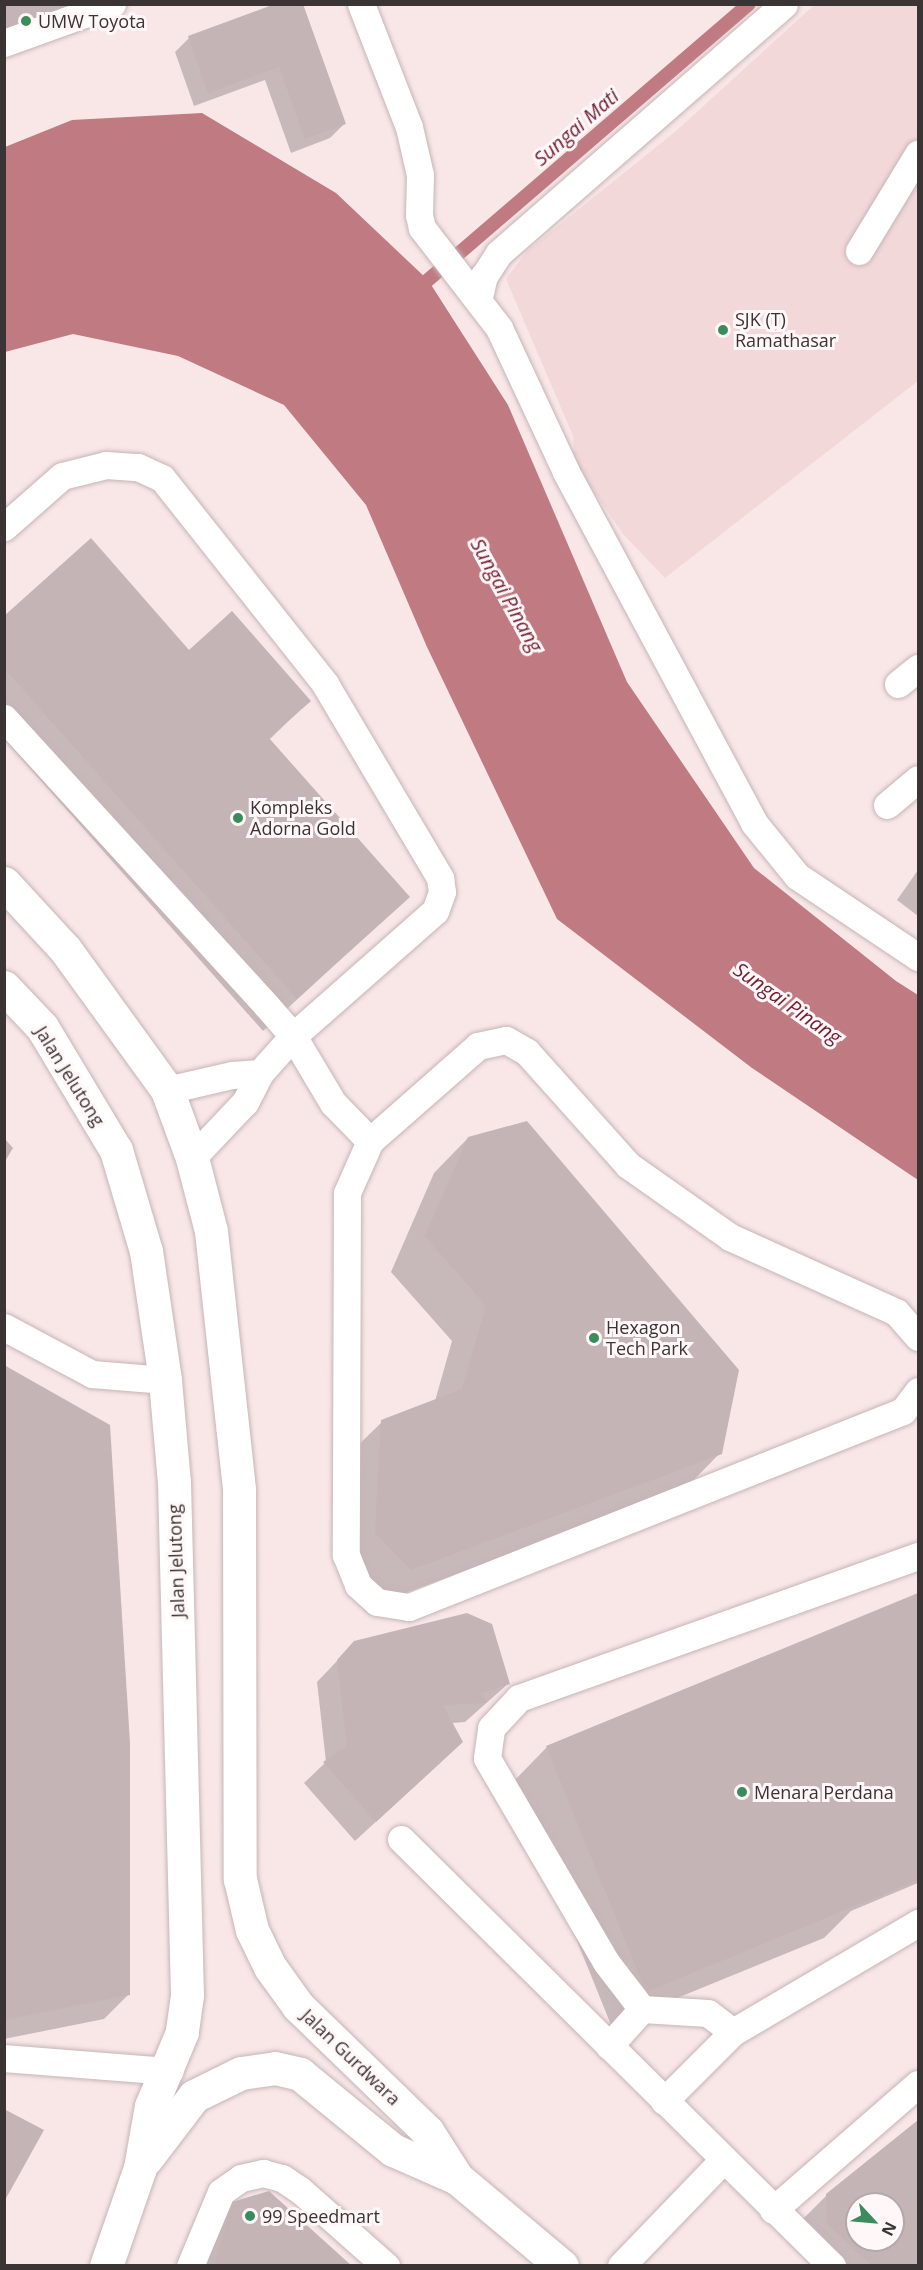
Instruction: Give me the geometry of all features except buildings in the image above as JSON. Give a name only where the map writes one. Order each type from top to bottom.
[{"type":"main road","points":[[4,883],[65,949],[167,1090],[192,1158]]},
{"type":"main road","name":"Jalan Jelutong","points":[[4,987],[42,1027],[116,1150],[146,1251],[165,1380],[174,1482],[186,1948],[182,2032],[169,2071],[152,2106],[140,2168]]},
{"type":"main road","name":"Jalan Gurdwara","points":[[192,1158],[211,1231],[239,1490],[240,1879],[252,1930],[270,1967],[298,2006],[427,2131],[457,2178]]},
{"type":"main road","name":"Jalan Gurdwara","points":[[140,2168],[194,2096],[241,2073],[275,2068],[300,2074],[393,2150],[457,2178],[562,2265]]},
{"type":"main road","points":[[106,2265],[140,2168]]},
{"type":"lane","points":[[4,43],[112,4]]},
{"type":"lane","points":[[361,4],[409,127],[420,175],[422,228],[460,272],[499,328],[566,472],[754,824],[797,876],[918,957]]},
{"type":"lane","points":[[479,297],[484,276],[499,253],[784,4]]},
{"type":"lane","points":[[860,251],[918,154]]},
{"type":"lane","points":[[4,527],[62,476],[106,465],[138,467],[162,478],[325,684],[440,878],[442,892],[435,911],[293,1036],[260,1073],[245,1102],[192,1158]]},
{"type":"lane","points":[[4,718],[293,1036],[333,1103],[370,1142]]},
{"type":"lane","points":[[887,805],[918,780]]},
{"type":"lane","points":[[918,1337],[896,1312],[730,1237],[628,1165],[527,1052],[506,1040],[478,1046],[370,1142],[347,1194],[346,1555],[358,1585],[377,1602],[409,1607],[903,1411],[918,1391]]},
{"type":"lane","points":[[167,1090],[232,1075],[260,1073]]},
{"type":"lane","points":[[4,1327],[92,1374],[165,1380]]},
{"type":"lane","points":[[733,2032],[708,2013],[642,2009],[606,1962],[487,1758],[491,1728],[519,1698],[918,1556]]},
{"type":"lane","points":[[401,1839],[773,2210],[832,2265]]},
{"type":"lane","points":[[664,2101],[733,2032],[918,1923]]},
{"type":"lane","points":[[609,2046],[642,2009]]},
{"type":"lane","points":[[4,2058],[169,2071]]},
{"type":"lane","points":[[773,2210],[918,2084]]},
{"type":"lane","points":[[621,2265],[723,2160]]},
{"type":"lane","points":[[190,2265],[221,2192],[241,2178],[263,2173],[282,2178],[300,2190],[386,2265]]},
{"type":"shaded area","name":"SJK (T) Ramathasar","points":[[814,5],[918,5],[918,381],[665,578],[623,534],[575,464],[573,436],[506,279],[528,250],[676,131]]},
{"type":"water","name":"Sungai Pinang","points":[[202,113],[336,193],[428,280],[508,405],[627,682],[754,868],[896,981],[918,995],[918,1180],[752,1068],[557,919],[427,647],[366,505],[284,405],[178,356],[73,334],[5,352],[5,147],[72,120]]},
{"type":"waterway","name":"Sungai Mati","points":[[428,280],[749,4]]},
{"type":"place","name":"UMW Toyota","points":[[26,21]]},
{"type":"place","name":"SJK (T) Ramathasar","points":[[723,330]]},
{"type":"place","name":"Kompleks Adorna Gold","points":[[238,818]]},
{"type":"place","name":"Hexagon Tech Park","points":[[594,1338]]},
{"type":"place","name":"Menara Perdana","points":[[742,1792]]},
{"type":"place","name":"99 Speedmart","points":[[250,2216]]}]
